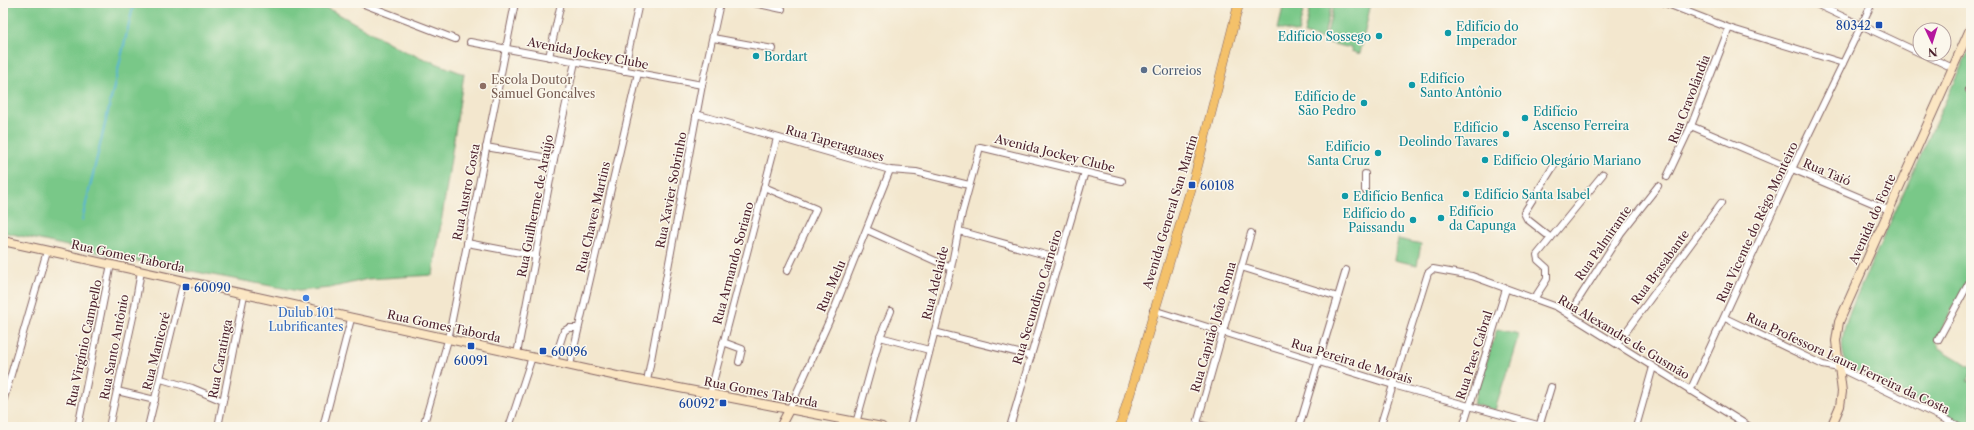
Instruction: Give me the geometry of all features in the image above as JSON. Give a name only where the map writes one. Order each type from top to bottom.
[{"type":"main road","name":"Avenida General San Martin","points":[[1120,427],[1153,310],[1196,172],[1239,3]]},
{"type":"main road","name":"Avenida do Forte","points":[[1831,427],[1840,406],[1842,392],[1836,341],[1839,322],[1971,27]]},
{"type":"main road","name":"Rua Gomes Taborda","points":[[3,241],[184,280],[244,295],[448,340],[789,410],[882,427]]},
{"type":"main road","points":[[780,427],[789,410]]},
{"type":"street","points":[[361,3],[456,39]]},
{"type":"street","name":"Rua Austro Costa","points":[[426,426],[448,340],[515,3]]},
{"type":"street","points":[[549,57],[561,3]]},
{"type":"street","points":[[624,71],[639,3]]},
{"type":"street","name":"Rua Xavier Sobrinho","points":[[647,381],[696,114],[720,3]]},
{"type":"street","points":[[754,3],[782,9]]},
{"type":"street","points":[[1665,3],[1729,28],[1843,63]]},
{"type":"street","points":[[1684,10],[1686,3]]},
{"type":"street","points":[[1814,3],[1912,49]]},
{"type":"street","name":"Rua Vicente do Rêgo Monteiro","points":[[1690,391],[1725,318],[1792,169],[1872,3]]},
{"type":"street","name":"Rua Cravolândia","points":[[1667,176],[1691,126],[1729,28]]},
{"type":"street","points":[[713,38],[773,48]]},
{"type":"street","name":"Avenida Jockey Clube","points":[[470,42],[702,85]]},
{"type":"street","name":"Rua Guilherme de Araújo","points":[[517,354],[554,159],[575,62]]},
{"type":"street","points":[[1940,62],[1953,68]]},
{"type":"street","name":"Rua Chaves Martins","points":[[570,365],[638,73]]},
{"type":"street","name":"Rua Taperaguases","points":[[696,114],[890,170],[916,172],[969,185]]},
{"type":"street","name":"Rua Taió","points":[[1691,126],[1889,210]]},
{"type":"street","name":"Rua Armando Soriano","points":[[710,394],[777,138]]},
{"type":"street","name":"Avenida Jockey Clube","points":[[982,146],[1122,181]]},
{"type":"street","name":"Rua Adelaide","points":[[910,427],[950,268],[969,185],[979,149],[982,146]]},
{"type":"street","points":[[486,147],[554,159]]},
{"type":"street","points":[[1551,238],[1527,219],[1524,213],[1555,164]]},
{"type":"street","name":"Rua Melu","points":[[789,410],[867,230],[890,170]]},
{"type":"street","name":"Rua Secundino Carneiro","points":[[1010,427],[1085,172]]},
{"type":"street","points":[[1365,174],[1365,190]]},
{"type":"street","points":[[1534,299],[1548,274],[1547,268],[1538,260],[1536,256],[1603,174]]},
{"type":"street","name":"Rua Palmirante","points":[[1569,314],[1621,233],[1658,186]]},
{"type":"street","points":[[764,187],[816,209],[787,271]]},
{"type":"street","name":"Rua Brasabante","points":[[1617,344],[1721,202]]},
{"type":"street","points":[[867,230],[950,268]]},
{"type":"street","points":[[959,231],[1060,259]]},
{"type":"street","name":"Rua Capitão João Roma","points":[[1196,426],[1251,233]]},
{"type":"street","points":[[467,243],[536,256]]},
{"type":"street","points":[[3,402],[48,251]]},
{"type":"street","name":"Rua Virgínio Campello","points":[[78,427],[111,264]]},
{"type":"street","points":[[1241,267],[1338,297]]},
{"type":"street","name":"Rua Alexandre de Gusmão","points":[[1393,385],[1428,273],[1433,268],[1472,276],[1556,307],[1750,427]]},
{"type":"street","points":[[1299,427],[1346,270]]},
{"type":"street","name":"Rua Santo Antônio","points":[[109,427],[133,317],[140,271]]},
{"type":"street","points":[[1938,340],[1971,279]]},
{"type":"street","name":"Rua Manicoré","points":[[148,427],[161,379],[184,280]]},
{"type":"street","name":"Rua Paes Cabral","points":[[1463,427],[1506,289]]},
{"type":"street","name":"Rua Caratinga","points":[[218,427],[244,295]]},
{"type":"street","name":"Rua Pereira de Morais","points":[[1153,310],[1318,363],[1541,427]]},
{"type":"street","points":[[856,423],[880,337],[891,311]]},
{"type":"street","name":"Rua Professora Laura Ferreira da Costa","points":[[1725,318],[1823,365],[1839,368],[1961,427]]},
{"type":"street","points":[[323,427],[351,319]]},
{"type":"street","points":[[554,362],[564,330],[569,328],[578,328]]},
{"type":"street","points":[[934,332],[1031,356]]},
{"type":"street","points":[[880,337],[929,350]]},
{"type":"street","points":[[723,342],[742,349],[739,362]]},
{"type":"street","points":[[509,427],[532,357]]},
{"type":"street","points":[[1636,427],[1653,367]]},
{"type":"street","points":[[161,379],[192,388],[223,401]]},
{"type":"street","points":[[1380,427],[1393,385]]},
{"type":"street","points":[[1541,427],[1551,387]]},
{"type":"street","points":[[117,391],[155,400]]},
{"type":"street","points":[[1196,426],[1209,427]]},
{"type":"green space","points":[[3,3],[313,3],[335,12],[404,51],[464,74],[433,275],[368,279],[330,288],[298,291],[127,259],[3,232]]},
{"type":"green space","points":[[1284,3],[1305,3],[1298,33],[1278,28]]},
{"type":"green space","points":[[1311,3],[1332,3],[1323,39],[1304,34]]},
{"type":"green space","points":[[1334,3],[1371,3],[1360,54],[1351,51],[1351,48],[1325,42]]},
{"type":"green space","points":[[1971,45],[1971,275],[1935,341],[1938,346],[1937,347],[1971,367],[1971,373],[1967,380],[1971,382],[1971,427],[1849,367],[1845,360],[1842,345],[1845,328],[1852,306]]},
{"type":"green space","points":[[1398,239],[1421,244],[1417,265],[1394,260]]},
{"type":"green space","points":[[1497,329],[1519,334],[1495,410],[1473,404]]},
{"type":"waterway","points":[[82,220],[134,3]]},
{"type":"place","name":"80342","points":[[1879,25]]},
{"type":"place","name":"Edifício do Imperador","points":[[1448,33]]},
{"type":"place","name":"Edifício Sossego","points":[[1379,36]]},
{"type":"place","name":"Bordart","points":[[756,56]]},
{"type":"place","name":"Correios","points":[[1144,70]]},
{"type":"place","name":"Edifício Santo Antônio","points":[[1412,85]]},
{"type":"place","name":"Escola Doutor Samuel Goncalves","points":[[483,86]]},
{"type":"place","name":"Edifício de São Pedro","points":[[1364,103]]},
{"type":"place","name":"Edifício Ascenso Ferreira","points":[[1525,118]]},
{"type":"place","name":"Edifício Deolindo Tavares","points":[[1506,134]]},
{"type":"place","name":"Edifício Santa Cruz","points":[[1378,153]]},
{"type":"place","name":"Edifício Olegário Mariano","points":[[1485,160]]},
{"type":"place","name":"60108","points":[[1192,185]]},
{"type":"place","name":"Edifício Santa Isabel","points":[[1466,194]]},
{"type":"place","name":"Edifício Benfica","points":[[1345,196]]},
{"type":"place","name":"Edifício da Capunga","points":[[1441,218]]},
{"type":"place","name":"Edifício do Paissandu","points":[[1413,220]]},
{"type":"place","name":"60090","points":[[186,287]]},
{"type":"place","name":"Dulub 101 Lubrificantes","points":[[306,298]]},
{"type":"place","name":"60091","points":[[471,346]]},
{"type":"place","name":"60096","points":[[543,351]]},
{"type":"place","name":"60092","points":[[723,403]]}]
